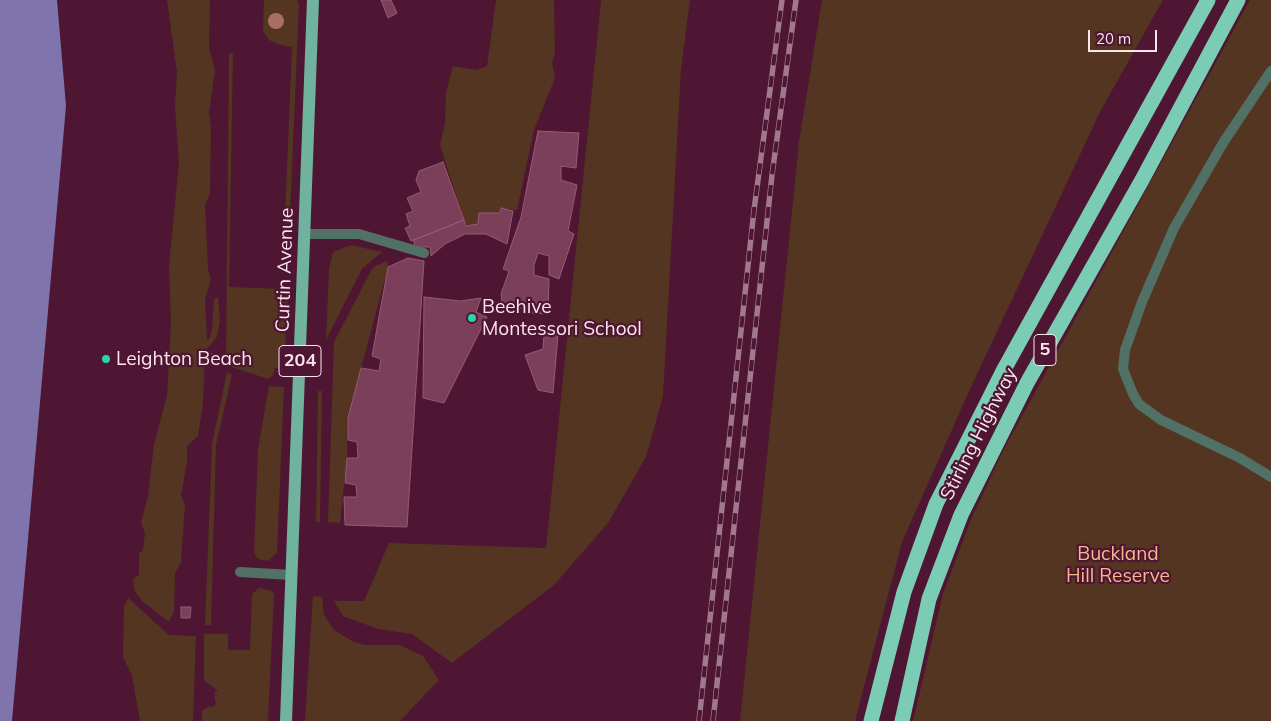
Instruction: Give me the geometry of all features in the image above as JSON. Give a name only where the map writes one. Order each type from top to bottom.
[{"type":"highway","name":"Stirling Highway","points":[[870,721],[904,592],[936,504],[1002,373],[1208,0]]},
{"type":"highway","name":"Stirling Highway","points":[[902,721],[929,600],[960,515],[1027,384],[1142,180],[1238,0]]},
{"type":"main road","name":"Curtin Avenue","points":[[286,721],[313,0]]},
{"type":"lane","points":[[1271,71],[1223,143],[1174,228],[1142,302],[1125,350],[1123,369],[1139,404],[1161,420],[1240,458],[1271,477]]},
{"type":"lane","points":[[305,234],[359,234],[424,254]]},
{"type":"lane","points":[[240,572],[292,575]]},
{"type":"green space","points":[[167,0],[210,0],[209,48],[215,70],[209,113],[211,127],[210,193],[205,205],[208,269],[211,279],[205,300],[207,340],[209,340],[212,329],[214,299],[218,297],[220,320],[217,337],[205,351],[203,403],[198,436],[187,446],[187,463],[181,495],[185,505],[181,562],[175,573],[174,611],[169,622],[142,601],[134,590],[133,579],[139,575],[139,553],[143,550],[145,533],[141,523],[148,496],[154,444],[167,396],[171,322],[169,265],[179,163],[175,106],[177,72]]},
{"type":"green space","points":[[264,0],[297,0],[299,4],[288,263],[283,264],[292,47],[280,45],[269,40],[263,31]]},
{"type":"green space","points":[[496,0],[554,0],[555,54],[552,62],[555,78],[534,130],[517,210],[501,208],[500,213],[479,213],[478,224],[466,226],[440,145],[445,122],[446,93],[453,66],[477,70],[487,66]]},
{"type":"green space","points":[[601,0],[690,0],[681,69],[663,396],[646,457],[608,523],[554,585],[452,663],[412,634],[378,629],[343,616],[334,601],[364,601],[389,543],[546,548]]},
{"type":"green space","points":[[822,0],[1163,0],[1101,110],[971,387],[902,542],[855,721],[740,721],[799,142]]},
{"type":"green space","name":"Buckland Hill Reserve","points":[[1250,0],[1271,0],[1271,721],[913,721],[943,594],[972,517],[1004,449]]},
{"type":"green space","points":[[229,54],[233,54],[229,287],[284,289],[288,292],[284,368],[275,368],[273,376],[268,379],[226,365]]},
{"type":"green space","points":[[351,245],[382,252],[362,269],[326,340],[329,268],[333,252]]},
{"type":"green space","points":[[387,261],[388,267],[348,418],[347,458],[340,523],[328,522],[334,342],[373,267]]},
{"type":"green space","points":[[227,372],[232,375],[216,445],[211,625],[205,625],[212,444]]},
{"type":"green space","points":[[269,386],[284,387],[277,553],[268,561],[258,559],[254,553],[258,449]]},
{"type":"green space","points":[[318,391],[322,391],[320,522],[316,522]]},
{"type":"green space","points":[[259,588],[270,590],[274,594],[268,721],[202,721],[202,711],[209,706],[213,707],[217,703],[215,701],[215,692],[218,691],[204,680],[204,634],[228,634],[228,650],[250,650],[252,594]]},
{"type":"green space","points":[[313,596],[322,597],[324,615],[334,630],[352,641],[364,645],[400,645],[423,656],[439,680],[400,721],[305,721]]},
{"type":"green space","points":[[128,598],[169,635],[196,636],[193,721],[140,721],[132,676],[123,657],[124,607]]},
{"type":"shaded area","points":[[0,0],[57,0],[66,106],[12,721],[0,721]]},
{"type":"building","points":[[381,0],[391,0],[397,13],[388,18]]},
{"type":"building","points":[[538,131],[579,133],[576,168],[561,166],[561,180],[577,185],[568,231],[574,234],[559,279],[549,275],[549,256],[538,253],[534,265],[534,275],[549,279],[548,314],[531,313],[531,308],[503,309],[501,294],[509,271],[503,269],[521,217]]},
{"type":"building","points":[[443,162],[464,220],[411,241],[405,228],[410,226],[406,214],[413,211],[407,198],[421,192],[416,180],[419,171]]},
{"type":"building","points":[[501,208],[513,211],[507,244],[486,234],[465,234],[445,244],[431,256],[430,247],[414,247],[414,240],[464,220],[466,226],[478,224],[479,213],[500,213]]},
{"type":"building","points":[[408,258],[424,261],[407,527],[345,525],[344,497],[357,497],[356,485],[345,483],[347,458],[358,458],[357,442],[348,440],[348,418],[361,368],[379,371],[381,359],[372,356],[388,267]]},
{"type":"building","points":[[424,297],[460,301],[481,298],[476,312],[487,317],[444,403],[423,398]]},
{"type":"building","points":[[544,334],[558,335],[553,393],[538,390],[525,355],[543,349]]},
{"type":"building","points":[[207,354],[217,354],[217,364],[207,364]]},
{"type":"building","points":[[181,607],[191,607],[190,618],[181,618]]},
{"type":"railway","points":[[699,721],[754,210],[782,0]]},
{"type":"railway","points":[[713,721],[772,175],[796,0]]},
{"type":"place","name":"Beehive Montessori School","points":[[472,318]]},
{"type":"place","name":"Leighton Beach","points":[[106,359]]}]
